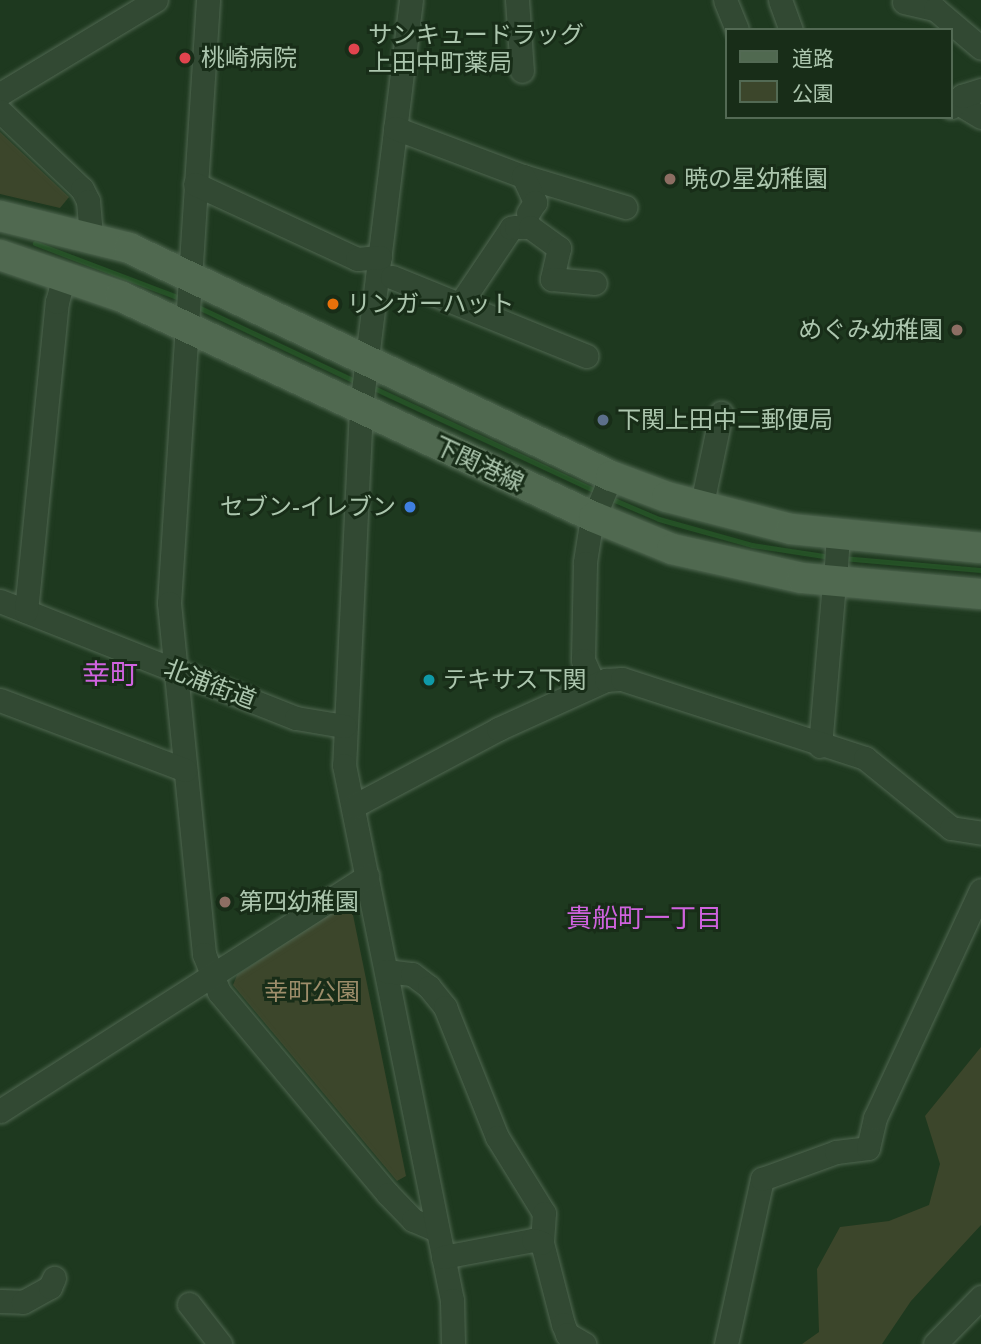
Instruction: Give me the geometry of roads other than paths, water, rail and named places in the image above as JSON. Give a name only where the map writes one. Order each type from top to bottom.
[{"type":"main road","name":"下関港線","points":[[0,216],[91,236],[190,283],[364,384],[704,558],[834,581],[981,594]]},
{"type":"main road","name":"下関港線","points":[[0,255],[64,275],[364,384],[600,503],[700,509],[838,539],[981,548]]},
{"type":"street","points":[[0,94],[156,0]]},
{"type":"street","points":[[208,0],[169,603],[209,975],[388,1194],[413,1220],[437,1230]]},
{"type":"street","points":[[411,0],[395,128],[386,267],[364,384],[344,765],[452,1300],[453,1344]]},
{"type":"street","points":[[517,0],[522,71]]},
{"type":"street","points":[[725,0],[736,28]]},
{"type":"street","points":[[780,0],[790,28]]},
{"type":"street","points":[[904,2],[935,9],[981,48]]},
{"type":"street","points":[[953,108],[981,90]]},
{"type":"street","points":[[0,111],[82,189],[88,201],[91,236]]},
{"type":"street","points":[[953,112],[981,117]]},
{"type":"street","points":[[395,128],[523,176],[625,206]]},
{"type":"street","points":[[523,176],[535,202],[528,212]]},
{"type":"street","points":[[195,184],[356,259],[386,267],[460,304],[587,356]]},
{"type":"street","points":[[460,304],[511,228],[516,227],[530,227],[559,248],[552,279],[595,283]]},
{"type":"street","points":[[26,611],[57,302],[64,275]]},
{"type":"street","points":[[704,494],[722,413]]},
{"type":"street","points":[[594,685],[583,660],[600,503]]},
{"type":"street","points":[[820,746],[838,539]]},
{"type":"street","name":"北浦街道","points":[[0,601],[304,721],[344,726]]},
{"type":"street","points":[[354,806],[498,729],[594,685],[622,679],[644,684],[820,746],[871,761],[950,828],[981,833]]},
{"type":"street","points":[[0,700],[186,770]]},
{"type":"street","points":[[0,1111],[366,876]]},
{"type":"street","points":[[726,1344],[762,1179],[836,1152],[868,1147],[875,1118],[981,890]]},
{"type":"street","points":[[386,971],[420,979],[444,1007],[497,1137],[544,1213],[542,1243],[567,1334],[584,1344]]},
{"type":"street","points":[[443,1257],[533,1240],[542,1243]]},
{"type":"street","points":[[0,1301],[23,1302],[50,1287],[54,1278]]},
{"type":"street","points":[[935,1344],[981,1297]]},
{"type":"street","points":[[190,1304],[220,1344]]},
{"type":"waterway","points":[[35,243],[180,298]]},
{"type":"waterway","points":[[194,305],[357,382]]},
{"type":"waterway","points":[[372,387],[596,491]]},
{"type":"waterway","points":[[610,498],[659,519],[752,545],[830,557]]},
{"type":"waterway","points":[[842,558],[981,570]]},
{"type":"place","name":"サンキュードラッグ 上田中町薬局","points":[[354,49]]},
{"type":"place","name":"桃崎病院","points":[[185,58]]},
{"type":"place","name":"暁の星幼稚園","points":[[670,179]]},
{"type":"place","name":"リンガーハット","points":[[333,304]]},
{"type":"place","name":"めぐみ幼稚園","points":[[957,330]]},
{"type":"place","name":"下関上田中二郵便局","points":[[603,420]]},
{"type":"place","name":"セブン-イレブン","points":[[410,507]]},
{"type":"place","name":"テキサス下関","points":[[429,680]]},
{"type":"place","name":"第四幼稚園","points":[[225,902]]},
{"type":"district","name":"幸町","points":[[110,675]]},
{"type":"district","name":"貴船町一丁目","points":[[644,919]]},
{"type":"park label","name":"幸町公園","points":[[312,992]]}]
